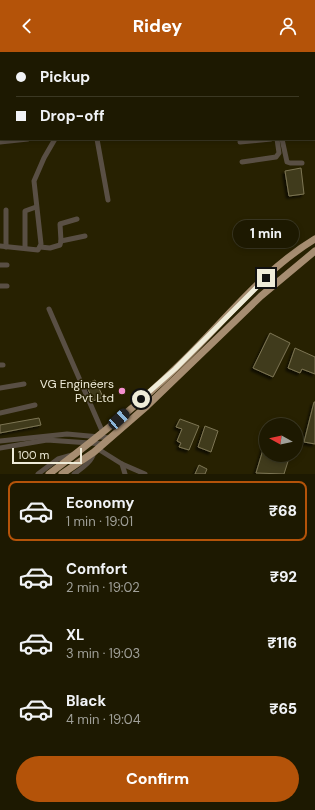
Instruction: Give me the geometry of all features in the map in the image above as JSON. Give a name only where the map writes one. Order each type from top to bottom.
[{"type":"highway","points":[[49,474],[101,435],[175,369],[245,297],[276,268],[315,239]]},
{"type":"highway","points":[[62,474],[111,438],[195,361],[261,296],[315,251]]},
{"type":"street","points":[[0,142],[19,140]]},
{"type":"street","points":[[40,247],[41,244],[34,181],[54,140]]},
{"type":"street","points":[[97,140],[108,200]]},
{"type":"street","points":[[240,142],[261,140]]},
{"type":"street","points":[[242,162],[276,157],[279,152],[276,140]]},
{"type":"street","points":[[282,140],[287,162],[302,163]]},
{"type":"street","points":[[25,248],[25,211],[36,207]]},
{"type":"street","points":[[6,210],[3,246],[38,250],[40,247],[54,247],[60,245],[60,224],[77,219]]},
{"type":"street","points":[[61,241],[85,236]]},
{"type":"street","points":[[0,265],[7,265]]},
{"type":"street","points":[[0,286],[7,286]]},
{"type":"street","points":[[49,309],[101,435]]},
{"type":"street","points":[[0,388],[24,384]]},
{"type":"street","points":[[0,413],[35,405]]},
{"type":"street","points":[[0,441],[67,434],[101,435],[111,438]]},
{"type":"street","points":[[0,448],[46,440],[104,444]]},
{"type":"street","points":[[74,474],[90,462],[96,450],[145,474]]},
{"type":"street","points":[[38,474],[58,459],[75,455]]},
{"type":"street","points":[[122,464],[125,474],[133,468]]},
{"type":"building","points":[[301,168],[304,194],[289,196],[285,171]]},
{"type":"building","points":[[270,333],[290,343],[273,377],[253,368]]},
{"type":"building","points":[[295,348],[315,357],[315,374],[302,369],[300,373],[288,368]]},
{"type":"building","points":[[95,380],[103,397],[93,401],[86,384]]},
{"type":"building","points":[[315,402],[315,444],[304,442]]},
{"type":"building","points":[[39,418],[41,425],[0,433],[0,425]]},
{"type":"building","points":[[180,419],[199,426],[189,450],[179,447],[181,443],[177,441],[182,429],[176,427]]},
{"type":"building","points":[[205,426],[218,431],[211,452],[198,447]]},
{"type":"building","points":[[259,462],[288,462],[284,474],[256,473]]},
{"type":"building","points":[[199,465],[207,469],[205,474],[195,474]]},
{"type":"place","name":"VG Engineers Pvt Ltd","points":[[122,391]]},
{"type":"route","points":[[141,399],[175,369],[245,297],[266,278]]}]
